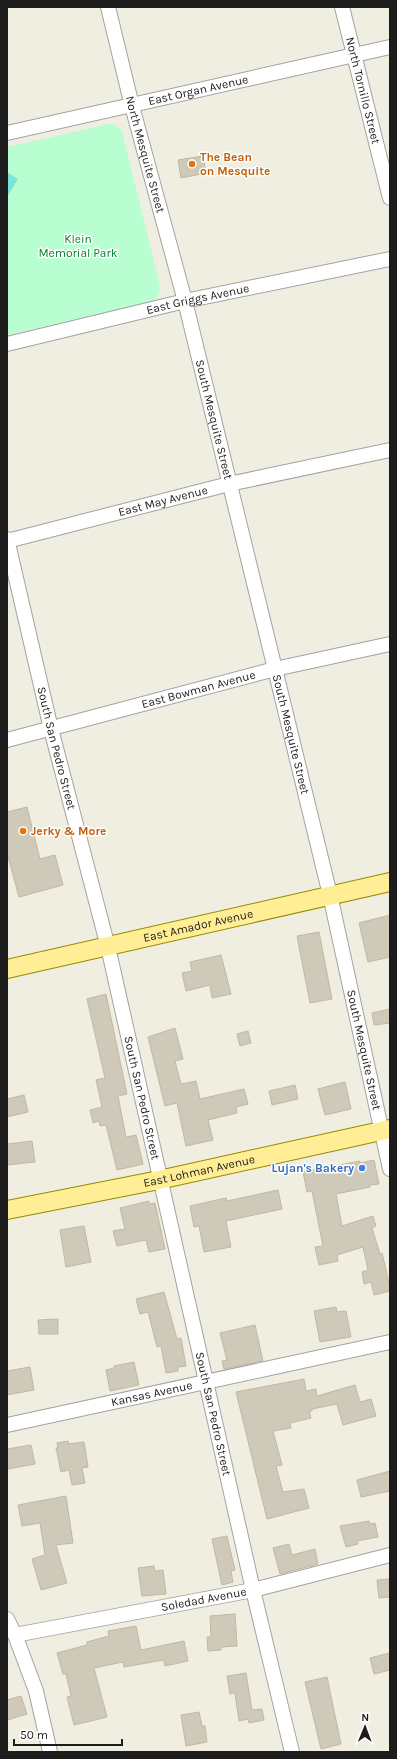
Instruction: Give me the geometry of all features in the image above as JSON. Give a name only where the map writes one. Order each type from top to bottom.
[{"type":"main road","name":"East Amador Avenue","points":[[7,968],[108,947],[390,882]]},
{"type":"main road","name":"East Lohman Avenue","points":[[7,1210],[159,1180],[386,1130]]},
{"type":"street","name":"North Mesquite Street","points":[[108,7],[132,106],[184,301]]},
{"type":"street","name":"North Tornillo Street","points":[[342,7],[354,55],[385,155],[390,198]]},
{"type":"street","name":"East Organ Avenue","points":[[7,134],[390,47]]},
{"type":"street","name":"East Griggs Avenue","points":[[7,344],[184,301],[390,259]]},
{"type":"street","name":"South Mesquite Street","points":[[184,301],[275,669],[386,1130],[390,1169]]},
{"type":"street","name":"East May Avenue","points":[[7,540],[229,484],[390,450]]},
{"type":"street","name":"South San Pedro Street","points":[[7,540],[51,729],[108,947],[159,1180],[207,1382],[253,1590],[292,1752]]},
{"type":"street","name":"East Bowman Avenue","points":[[7,740],[275,669],[390,644]]},
{"type":"street","name":"Kansas Avenue","points":[[7,1425],[390,1342]]},
{"type":"street","name":"Soledad Avenue","points":[[15,1635],[253,1590],[390,1555]]},
{"type":"street","points":[[7,1619],[15,1635],[36,1691],[50,1752]]},
{"type":"green space","name":"Klein Memorial Park","points":[[113,123],[122,131],[161,290],[155,301],[7,335],[7,147]]},
{"type":"shaded area","points":[[7,172],[18,179],[7,197]]},
{"type":"building","name":"The Bean on Mesquite","points":[[203,156],[206,173],[181,178],[178,160]]},
{"type":"building","points":[[27,807],[40,859],[55,855],[63,885],[19,897],[7,853],[7,812]]},
{"type":"building","points":[[390,915],[390,957],[368,962],[359,923]]},
{"type":"building","points":[[319,932],[332,999],[310,1003],[297,936]]},
{"type":"building","points":[[221,955],[231,994],[212,998],[210,985],[186,991],[182,973],[192,971],[190,962]]},
{"type":"building","points":[[106,994],[127,1094],[118,1096],[126,1137],[136,1135],[143,1164],[117,1170],[106,1125],[100,1126],[99,1121],[93,1123],[90,1110],[102,1107],[96,1080],[105,1078],[87,999]]},
{"type":"building","points":[[390,1009],[390,1023],[374,1025],[372,1013]]},
{"type":"building","points":[[175,1028],[183,1059],[175,1061],[181,1084],[196,1081],[200,1099],[244,1089],[248,1104],[236,1107],[237,1113],[208,1120],[213,1140],[186,1146],[177,1103],[165,1106],[148,1037]]},
{"type":"building","points":[[248,1031],[251,1043],[240,1046],[237,1034]]},
{"type":"building","points":[[345,1082],[351,1109],[325,1115],[318,1089]]},
{"type":"building","points":[[295,1085],[298,1099],[272,1105],[269,1091]]},
{"type":"building","points":[[24,1095],[28,1112],[7,1117],[7,1099]]},
{"type":"building","points":[[32,1141],[35,1162],[7,1165],[7,1144]]},
{"type":"building","points":[[374,1160],[379,1184],[336,1194],[342,1226],[373,1216],[376,1226],[372,1228],[380,1254],[382,1253],[390,1287],[390,1291],[374,1295],[371,1282],[364,1284],[362,1272],[368,1270],[363,1247],[337,1255],[338,1261],[319,1265],[315,1247],[323,1246],[312,1191],[307,1192],[303,1172],[360,1161],[360,1163]]},
{"type":"building","points":[[278,1190],[282,1209],[226,1221],[231,1247],[204,1252],[199,1226],[194,1227],[190,1206],[226,1198],[227,1201]]},
{"type":"building","points":[[149,1201],[149,1204],[155,1203],[165,1249],[149,1252],[146,1240],[117,1246],[113,1231],[125,1229],[120,1208]]},
{"type":"building","points":[[84,1226],[91,1262],[66,1267],[60,1230]]},
{"type":"building","points":[[164,1292],[177,1339],[181,1338],[186,1366],[178,1367],[178,1371],[166,1373],[161,1346],[157,1347],[148,1312],[140,1314],[136,1299]]},
{"type":"building","points":[[336,1307],[337,1312],[346,1311],[351,1337],[320,1342],[314,1311]]},
{"type":"building","points":[[58,1319],[58,1334],[39,1334],[38,1320]]},
{"type":"building","points":[[255,1325],[263,1361],[224,1369],[222,1361],[227,1360],[220,1333]]},
{"type":"building","points":[[134,1362],[139,1385],[110,1391],[106,1370],[114,1368],[114,1366]]},
{"type":"building","points":[[30,1367],[34,1390],[7,1395],[7,1371]]},
{"type":"building","points":[[304,1379],[306,1391],[316,1389],[317,1396],[355,1385],[360,1402],[371,1399],[376,1416],[343,1425],[337,1404],[312,1409],[312,1411],[309,1411],[311,1418],[290,1423],[291,1428],[273,1431],[282,1465],[276,1466],[283,1492],[304,1489],[309,1508],[267,1519],[236,1392]]},
{"type":"building","points":[[68,1441],[69,1444],[84,1442],[88,1467],[82,1468],[85,1483],[72,1485],[69,1470],[61,1472],[56,1448],[58,1448],[57,1443]]},
{"type":"building","points":[[31,1445],[35,1464],[8,1469],[7,1449]]},
{"type":"building","points":[[390,1471],[390,1491],[361,1497],[357,1480]]},
{"type":"building","points":[[66,1496],[73,1543],[56,1545],[67,1583],[41,1590],[32,1559],[45,1555],[40,1523],[22,1526],[18,1505]]},
{"type":"building","points":[[369,1521],[370,1524],[375,1523],[378,1537],[357,1541],[358,1544],[346,1547],[340,1526]]},
{"type":"building","points":[[227,1536],[235,1570],[231,1571],[233,1582],[222,1585],[212,1539]]},
{"type":"building","points":[[289,1544],[292,1555],[315,1549],[318,1564],[280,1574],[273,1548]]},
{"type":"building","points":[[154,1566],[155,1571],[163,1570],[166,1594],[142,1596],[138,1568]]},
{"type":"building","points":[[389,1579],[390,1597],[379,1598],[377,1580]]},
{"type":"building","points":[[235,1614],[237,1646],[221,1647],[221,1650],[208,1651],[207,1637],[211,1637],[210,1616]]},
{"type":"building","points":[[136,1626],[141,1650],[184,1641],[188,1661],[165,1666],[164,1660],[124,1667],[123,1662],[94,1668],[107,1717],[74,1725],[67,1697],[71,1696],[66,1674],[63,1674],[57,1653],[87,1645],[87,1642],[109,1636],[108,1631]]},
{"type":"building","points":[[390,1653],[390,1670],[374,1674],[370,1658]]},
{"type":"building","points":[[246,1673],[252,1710],[262,1709],[264,1720],[249,1723],[248,1719],[239,1721],[235,1693],[230,1694],[227,1676]]},
{"type":"building","points":[[327,1677],[341,1744],[321,1749],[305,1682]]},
{"type":"building","points":[[21,1696],[27,1714],[7,1720],[7,1700]]},
{"type":"building","points":[[199,1712],[202,1726],[205,1726],[207,1742],[186,1746],[181,1715]]},
{"type":"place","name":"The Bean on Mesquite","points":[[192,164]]},
{"type":"place","name":"Jerky & More","points":[[23,831]]},
{"type":"place","name":"Lujan's Bakery","points":[[362,1168]]}]
